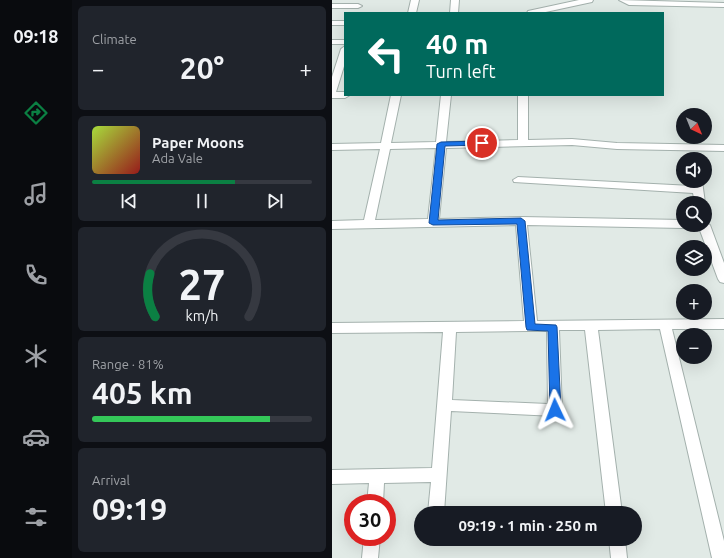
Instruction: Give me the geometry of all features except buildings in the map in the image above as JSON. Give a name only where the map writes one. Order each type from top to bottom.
[{"type":"street","points":[[412,12],[415,0]]},
{"type":"street","points":[[454,12],[455,0]]},
{"type":"street","points":[[535,12],[589,0]]},
{"type":"street","points":[[623,0],[629,3],[724,5]]},
{"type":"street","points":[[332,6],[358,6]]},
{"type":"street","points":[[332,23],[344,23]]},
{"type":"street","points":[[332,42],[344,42]]},
{"type":"street","points":[[332,57],[344,52]]},
{"type":"street","points":[[332,92],[344,52]]},
{"type":"street","points":[[332,95],[344,95]]},
{"type":"street","points":[[370,224],[396,96]]},
{"type":"street","points":[[433,223],[446,96]]},
{"type":"street","points":[[523,96],[523,142]]},
{"type":"street","points":[[332,147],[572,142],[617,146],[724,148]]},
{"type":"street","points":[[693,148],[693,152]]},
{"type":"street","points":[[518,180],[676,184]]},
{"type":"street","points":[[521,221],[531,327]]},
{"type":"street","points":[[332,225],[521,221],[676,224]]},
{"type":"street","points":[[707,232],[724,279]]},
{"type":"street","points":[[332,328],[553,327],[724,324]]},
{"type":"street","points":[[665,325],[720,558]]},
{"type":"street","points":[[591,326],[613,506]]},
{"type":"street","points":[[444,405],[555,410],[553,327]]},
{"type":"street","points":[[436,506],[450,328]]},
{"type":"street","points":[[332,476],[438,475]]},
{"type":"street","points":[[376,494],[377,476]]},
{"type":"street","points":[[370,558],[371,546]]},
{"type":"street","points":[[618,546],[619,558]]},
{"type":"route","points":[[482,143],[441,144],[433,223],[521,221],[531,327],[553,327],[555,410]]}]
